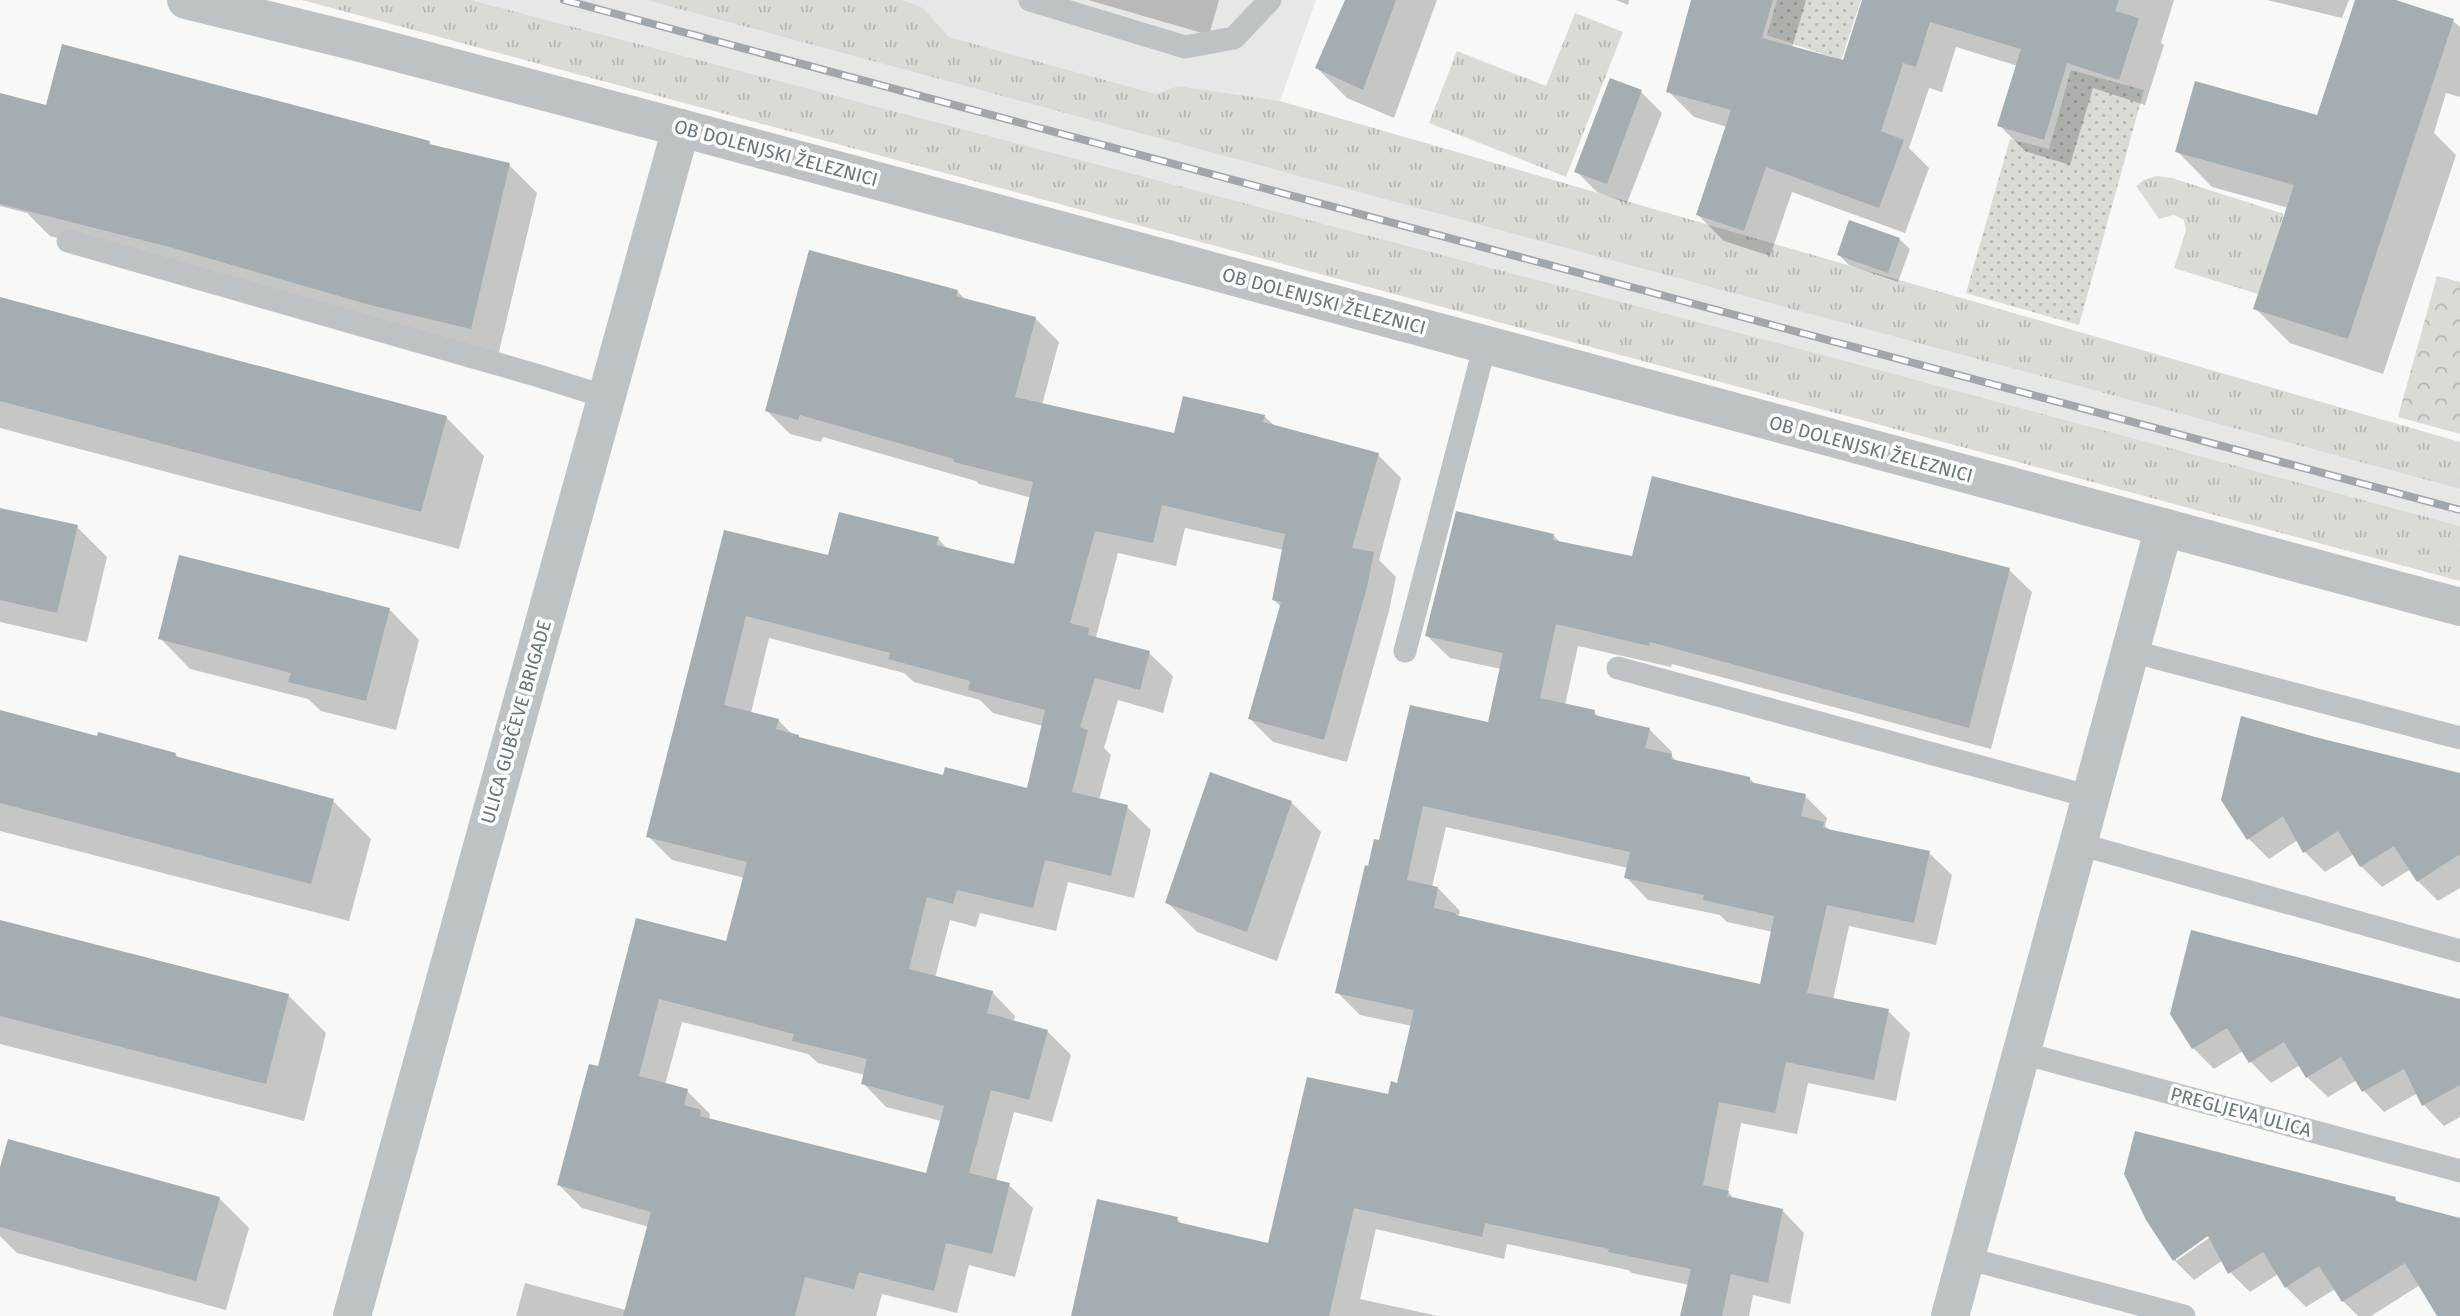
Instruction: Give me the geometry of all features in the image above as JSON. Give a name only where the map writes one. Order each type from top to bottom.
[{"type":"street","name":"OB DOLENJSKI ŽELEZNICI","points":[[186,0],[357,42],[681,128],[2460,607]]},
{"type":"street","name":"ULICA GUBČEVE BRIGADE","points":[[352,1316],[681,128]]},
{"type":"street","points":[[1950,1316],[2164,527]]},
{"type":"lane","points":[[1030,0],[1185,47],[1234,38],[1270,0]]},
{"type":"lane","points":[[68,242],[606,397]]},
{"type":"lane","points":[[1405,652],[1485,345]]},
{"type":"lane","points":[[2131,651],[2460,738]]},
{"type":"lane","points":[[1618,668],[2091,797]]},
{"type":"lane","points":[[2079,844],[2460,951]]},
{"type":"lane","name":"PREGLJEVA ULICA","points":[[2022,1053],[2460,1171]]},
{"type":"lane","points":[[1966,1258],[2184,1316]]},
{"type":"shaded area","points":[[471,0],[654,2],[2460,489],[2460,526],[1835,358]]},
{"type":"shaded area","points":[[903,0],[1316,0],[1280,101],[1178,86],[1156,94],[949,37],[923,8]]},
{"type":"green space","points":[[302,0],[471,0],[1835,358],[2460,526],[2460,581]]},
{"type":"green space","points":[[646,0],[903,0],[923,8],[949,37],[1156,94],[1178,86],[1280,101],[2460,442],[2460,489]]},
{"type":"green space","points":[[1777,0],[1861,0],[1841,60],[1767,35]]},
{"type":"green space","points":[[1575,13],[1623,32],[1566,177],[1429,123],[1457,51],[1546,86]]},
{"type":"green space","points":[[2071,70],[2144,90],[2079,325],[1966,293],[2010,139],[2049,149]]},
{"type":"green space","points":[[2156,176],[2172,178],[2284,214],[2258,294],[2174,268],[2186,230],[2184,220],[2174,215],[2159,219],[2136,186]]},
{"type":"green space","points":[[2437,276],[2460,282],[2460,434],[2398,417]]},
{"type":"building","points":[[1345,0],[1396,0],[1363,90],[1315,68]]},
{"type":"building","points":[[1691,0],[1773,0],[1762,38],[1843,60],[1862,0],[2119,0],[2115,11],[2139,18],[2119,80],[2067,63],[2044,140],[1997,126],[2021,49],[1930,22],[1916,67],[1903,63],[1881,131],[1904,140],[1879,208],[1766,167],[1744,231],[1696,215],[1731,110],[1666,92]]},
{"type":"building","points":[[2355,0],[2396,0],[2454,19],[2348,339],[2253,309],[2294,185],[2175,152],[2195,81],[2317,115]]},
{"type":"building","points":[[62,44],[430,141],[429,144],[510,163],[471,329],[370,305],[173,248],[0,204],[0,93],[46,105]]},
{"type":"building","points":[[1610,78],[1642,90],[1607,184],[1574,172]]},
{"type":"building","points":[[1849,220],[1900,238],[1888,273],[1837,255]]},
{"type":"building","points":[[809,250],[958,290],[956,296],[1036,317],[1015,397],[1174,433],[1183,396],[1265,415],[1263,422],[1379,453],[1352,548],[1374,552],[1367,587],[1324,740],[1248,719],[1281,602],[1272,600],[1285,534],[1162,505],[1153,543],[1095,531],[1070,623],[1089,628],[1088,635],[1150,651],[1140,690],[1095,678],[1080,727],[1088,730],[1072,792],[1128,805],[1111,876],[1045,860],[1033,908],[957,890],[953,904],[927,897],[909,969],[993,991],[987,1013],[1048,1030],[1029,1100],[991,1090],[969,1173],[1010,1183],[992,1254],[946,1243],[934,1291],[859,1272],[854,1289],[805,1277],[795,1316],[623,1316],[651,1212],[557,1185],[589,1064],[598,1066],[636,918],[726,941],[747,862],[646,837],[724,530],[828,555],[839,512],[939,537],[936,545],[1014,564],[1033,482],[954,462],[954,459],[800,415],[798,420],[765,411]],"holes":[[[746,616],[890,653],[888,659],[970,681],[968,690],[1045,710],[1027,788],[945,767],[943,775],[799,737],[776,729],[779,719],[724,705]],[[659,999],[794,1034],[792,1041],[867,1059],[861,1084],[944,1106],[926,1173],[700,1116],[701,1110],[684,1105],[688,1089],[639,1076]]]},
{"type":"building","points":[[0,297],[447,416],[421,512],[0,401]]},
{"type":"building","points":[[1652,476],[2010,568],[1969,728],[1650,642],[1649,646],[1556,624],[1540,698],[1595,710],[1594,715],[1650,728],[1645,748],[1672,754],[1671,759],[1750,777],[1750,782],[1806,794],[1801,816],[1824,822],[1823,828],[1930,851],[1914,923],[1827,905],[1807,993],[1889,1009],[1874,1080],[1786,1062],[1775,1113],[1719,1102],[1703,1185],[1729,1191],[1727,1196],[1783,1209],[1768,1283],[1731,1274],[1722,1316],[1680,1316],[1691,1269],[1485,1223],[1482,1237],[1354,1208],[1329,1316],[1071,1316],[1097,1199],[1178,1217],[1177,1222],[1268,1243],[1307,1077],[1388,1094],[1391,1081],[1397,1083],[1414,1010],[1335,993],[1365,865],[1368,866],[1374,839],[1379,840],[1410,705],[1488,722],[1503,653],[1425,636],[1456,511],[1554,534],[1553,540],[1632,556]],"holes":[[[1423,806],[1630,852],[1624,878],[1704,895],[1703,900],[1774,916],[1760,984],[1456,915],[1434,908],[1438,887],[1407,880]]]},
{"type":"building","points":[[0,508],[78,525],[57,613],[0,600]]},
{"type":"building","points":[[179,555],[390,608],[366,701],[288,682],[291,673],[158,639]]},
{"type":"building","points":[[0,710],[97,736],[98,732],[334,799],[311,884],[0,803]]},
{"type":"building","points":[[2241,716],[2460,773],[2460,854],[2417,882],[2394,846],[2360,867],[2338,831],[2303,853],[2283,816],[2247,840],[2221,800]]},
{"type":"building","points":[[1210,772],[1292,801],[1247,932],[1165,903]]},
{"type":"building","points":[[0,920],[289,994],[266,1084],[0,1016]]},
{"type":"building","points":[[2191,930],[2460,999],[2460,1085],[2422,1106],[2404,1069],[2362,1092],[2341,1057],[2306,1078],[2284,1042],[2249,1063],[2227,1028],[2192,1049],[2170,1014]]},
{"type":"building","points":[[2135,1131],[2396,1197],[2395,1201],[2460,1218],[2460,1316],[2437,1316],[2405,1263],[2342,1302],[2319,1266],[2285,1288],[2263,1252],[2228,1274],[2208,1236],[2173,1261],[2146,1220],[2124,1174]]},
{"type":"building","points":[[8,1139],[220,1197],[196,1281],[0,1227],[0,1167]]},
{"type":"railway","points":[[564,0],[2460,510]]}]
